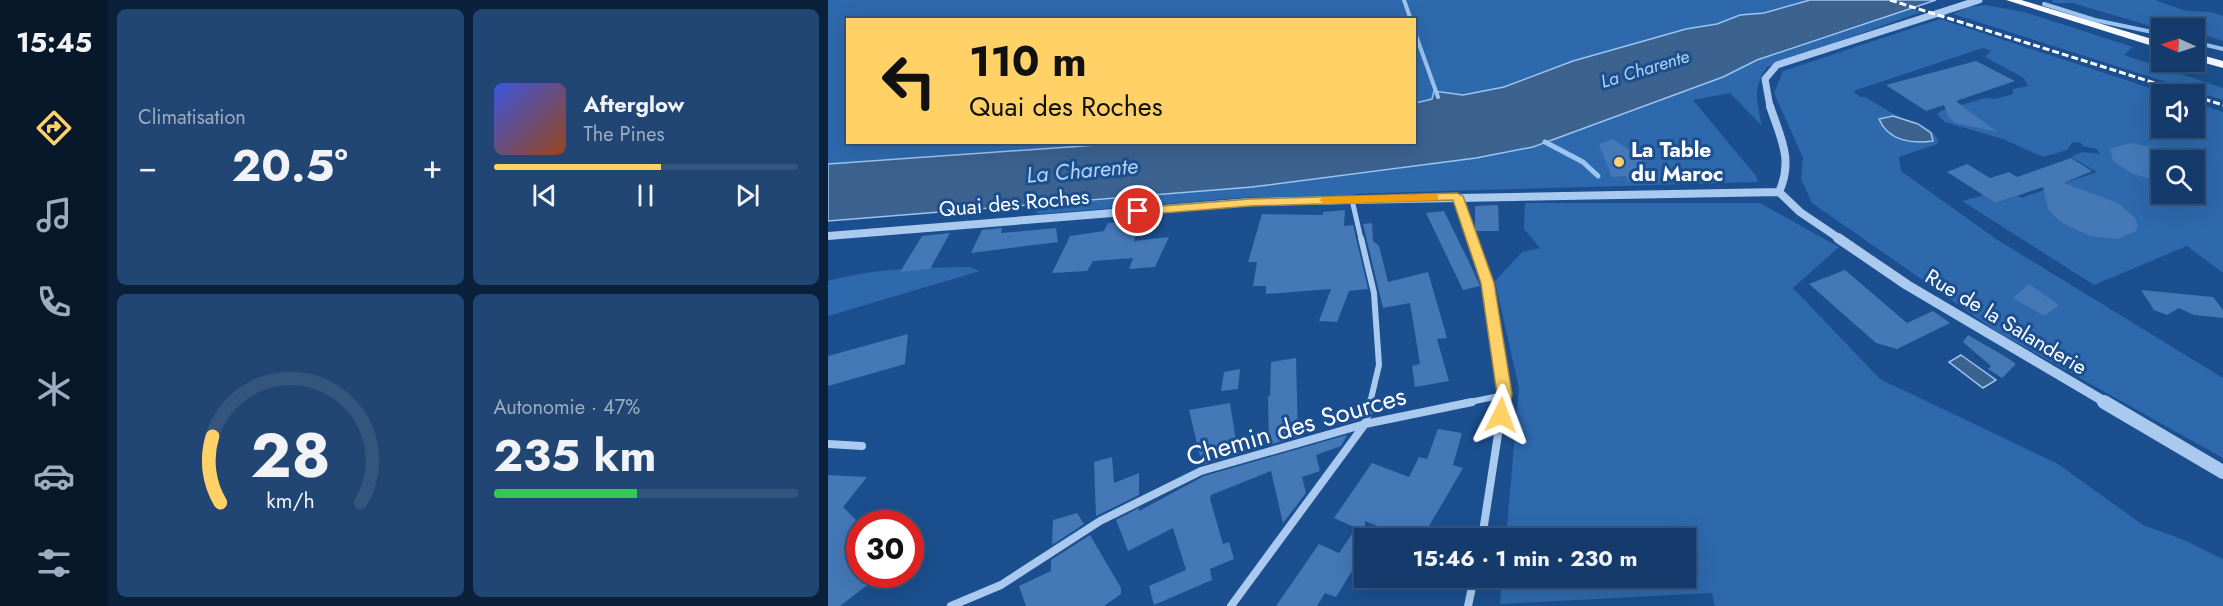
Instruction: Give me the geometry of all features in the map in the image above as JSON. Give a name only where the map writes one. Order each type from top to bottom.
[{"type":"highway","points":[[2011,0],[2151,43]]},
{"type":"highway","points":[[2205,58],[2223,63]]},
{"type":"street","points":[[1779,192],[1787,180],[1790,164],[1765,95],[1765,79],[1777,65],[1979,0]]},
{"type":"street","name":"Quai des Roches","points":[[828,236],[1250,202],[1457,196],[1779,192]]},
{"type":"street","name":"Rue de la Salanderie","points":[[1779,192],[1800,212],[1907,285],[2223,472]]},
{"type":"street","points":[[1457,196],[1488,283],[1504,394],[1484,528]]},
{"type":"street","points":[[1231,606],[1365,423],[1379,365],[1374,293],[1352,200]]},
{"type":"street","name":"Chemin des Sources","points":[[951,606],[1001,585],[1100,521],[1201,471],[1365,423],[1504,394]]},
{"type":"street","points":[[828,444],[862,446]]},
{"type":"street","points":[[1468,606],[1472,588]]},
{"type":"shaded area","points":[[828,0],[1810,0],[1764,13],[1740,15],[1717,24],[1686,29],[1573,61],[1504,87],[1463,95],[1434,91],[1432,99],[1416,103],[1416,18],[846,18],[846,144],[1125,144],[828,164]]},
{"type":"shaded area","points":[[2053,0],[2155,0],[2187,11],[2211,12],[2223,16],[2223,41],[2205,35],[2205,18],[2151,18],[2151,26],[2072,3],[2053,3]]},
{"type":"shaded area","points":[[1986,5],[2024,12],[2133,47],[2124,55],[2151,64],[2151,72],[2175,72],[2223,88],[2223,100],[2205,94],[2205,84],[2173,84],[1953,14],[1968,7]]},
{"type":"shaded area","points":[[1910,9],[1921,12],[1767,67],[1759,82],[1757,95],[1762,126],[1730,93],[1693,100],[1756,176],[1758,182],[1356,194],[1352,197],[1251,197],[1038,214],[1029,206],[1252,187],[1391,170],[1533,147],[1723,77],[1757,60]]},
{"type":"shaded area","points":[[1940,19],[2151,88],[2151,138],[2205,138],[2205,106],[2223,112],[2223,273],[2187,246],[2094,285],[1962,201],[1984,195],[1996,203],[2018,196],[2021,198],[2097,172],[2071,157],[2082,152],[2100,154],[2097,149],[2083,146],[2081,143],[2072,142],[2067,150],[2043,157],[2003,139],[1945,122],[1937,114],[1985,98],[1995,99],[2013,94],[2013,89],[2028,86],[2024,78],[1985,57],[1991,51],[1983,48],[1853,91],[1860,97],[1865,97],[1894,114],[1926,127],[1938,140],[1937,144],[1899,157],[1901,171],[1996,239],[2223,378],[2223,458],[1996,331],[1812,203],[1801,179],[1803,158],[1774,93],[1783,71]]},
{"type":"shaded area","points":[[1525,203],[1760,203],[1839,247],[1793,288],[1880,379],[2058,464],[2143,525],[2184,540],[2223,559],[2223,606],[1715,606],[1712,593],[1500,604],[1501,588],[1696,588],[1696,528],[1507,528],[1519,388],[1495,281],[1522,252],[1540,248],[1524,229]]},
{"type":"shaded area","points":[[969,267],[980,271],[828,316],[828,281],[881,271]]},
{"type":"water","name":"La Charente","points":[[1810,0],[1936,0],[1757,60],[1723,77],[1533,147],[1476,158],[1252,187],[828,221],[828,164],[1112,144],[1416,144],[1416,103],[1432,99],[1434,91],[1463,95],[1504,87],[1573,61],[1686,29],[1717,24],[1740,15],[1764,13]]},
{"type":"water","points":[[1893,116],[1918,124],[1931,133],[1933,141],[1909,141],[1888,132],[1879,119]]},
{"type":"water","points":[[1961,355],[1996,380],[1983,388],[1949,362]]},
{"type":"building","points":[[1976,61],[2015,81],[1956,101],[1997,132],[1956,123],[1949,118],[1944,105],[1926,111],[1886,85]]},
{"type":"building","name":"La Table du Maroc","points":[[1613,139],[1629,150],[1636,149],[1652,180],[1629,182],[1626,176],[1612,177],[1599,144]]},
{"type":"building","points":[[2130,143],[2162,150],[2151,150],[2151,179],[2133,174],[2113,161],[2110,149]]},
{"type":"building","points":[[2071,158],[2092,171],[2064,183],[2118,203],[2135,218],[2138,226],[2135,232],[2118,239],[2090,236],[2064,224],[2055,217],[2048,209],[2043,187],[1996,203],[1947,172],[1967,164],[1990,178],[2009,172],[2017,177]]},
{"type":"building","points":[[1498,205],[1499,231],[1475,231],[1475,206]]},
{"type":"building","points":[[1345,210],[1344,226],[1353,225],[1368,289],[1349,291],[1337,322],[1319,321],[1331,289],[1266,294],[1266,286],[1253,286],[1257,262],[1248,262],[1262,214],[1323,215],[1323,212]]},
{"type":"building","points":[[1444,211],[1480,286],[1463,290],[1426,213]]},
{"type":"building","points":[[1141,220],[1134,241],[1169,237],[1155,267],[1129,269],[1133,258],[1093,261],[1087,271],[1052,273],[1070,236],[1104,231],[1108,223]]},
{"type":"building","points":[[1372,223],[1373,241],[1379,246],[1388,282],[1428,272],[1447,338],[1437,339],[1449,381],[1415,387],[1412,366],[1420,364],[1410,303],[1383,308],[1363,224]]},
{"type":"building","points":[[1002,228],[1001,233],[1056,228],[1058,242],[971,253],[982,230]]},
{"type":"building","points":[[950,233],[930,269],[900,272],[922,236]]},
{"type":"building","points":[[1845,270],[1907,323],[1933,311],[1950,323],[1897,349],[1876,343],[1809,284]]},
{"type":"building","points":[[2029,284],[2059,305],[2044,316],[2013,298]]},
{"type":"building","points":[[2141,290],[2213,297],[2223,310],[2223,318],[2194,315],[2179,308],[2167,315],[2154,310]]},
{"type":"building","points":[[908,334],[905,364],[828,386],[828,356]]},
{"type":"building","points":[[1968,335],[2016,364],[2002,378],[1988,369],[1991,366],[1963,342]]},
{"type":"building","points":[[1296,358],[1298,437],[1269,445],[1268,396],[1270,396],[1271,362]]},
{"type":"building","points":[[1240,369],[1238,389],[1221,391],[1224,372]]},
{"type":"building","points":[[1230,403],[1238,454],[1202,465],[1189,410]]},
{"type":"building","points":[[1438,429],[1462,433],[1453,465],[1463,468],[1428,528],[1382,528],[1365,521],[1365,528],[1356,528],[1334,518],[1372,463],[1409,477],[1419,457],[1427,459]]},
{"type":"building","points":[[1347,435],[1341,446],[1316,455],[1320,471],[1302,477],[1306,493],[1283,523],[1271,471],[1211,495],[1210,499],[1223,544],[1229,542],[1234,559],[1210,569],[1212,580],[1154,605],[1149,586],[1186,570],[1173,528],[1128,551],[1116,520],[1139,508],[1139,511],[1204,476]]},
{"type":"building","points":[[1112,457],[1114,483],[1139,473],[1139,495],[1096,516],[1094,462]]},
{"type":"building","points":[[828,475],[867,477],[843,507],[846,510],[846,588],[864,588],[840,606],[828,606]]},
{"type":"building","points":[[1077,513],[1084,524],[1052,545],[1053,520]]},
{"type":"building","points":[[1354,531],[1354,568],[1336,597],[1325,593],[1317,606],[1276,606],[1319,544],[1339,553]]},
{"type":"building","points":[[1090,535],[1121,588],[1121,594],[1104,606],[1026,606],[1019,586],[1051,571],[1051,560]]},
{"type":"waterway","points":[[1404,0],[1410,18]]},
{"type":"waterway","points":[[2044,4],[2095,20],[2151,32]]},
{"type":"waterway","points":[[1416,36],[1438,97]]},
{"type":"waterway","points":[[2205,45],[2223,49]]},
{"type":"waterway","points":[[1545,142],[1583,162],[1598,176]]},
{"type":"railway","points":[[1890,0],[2158,84]]},
{"type":"railway","points":[[2205,99],[2223,105]]},
{"type":"slow traffic","points":[[1325,200],[1434,197]]},
{"type":"place","name":"La Table du Maroc","points":[[1619,162]]},
{"type":"route","points":[[1138,211],[1250,202],[1457,196],[1488,283],[1504,394],[1501,415]]}]
